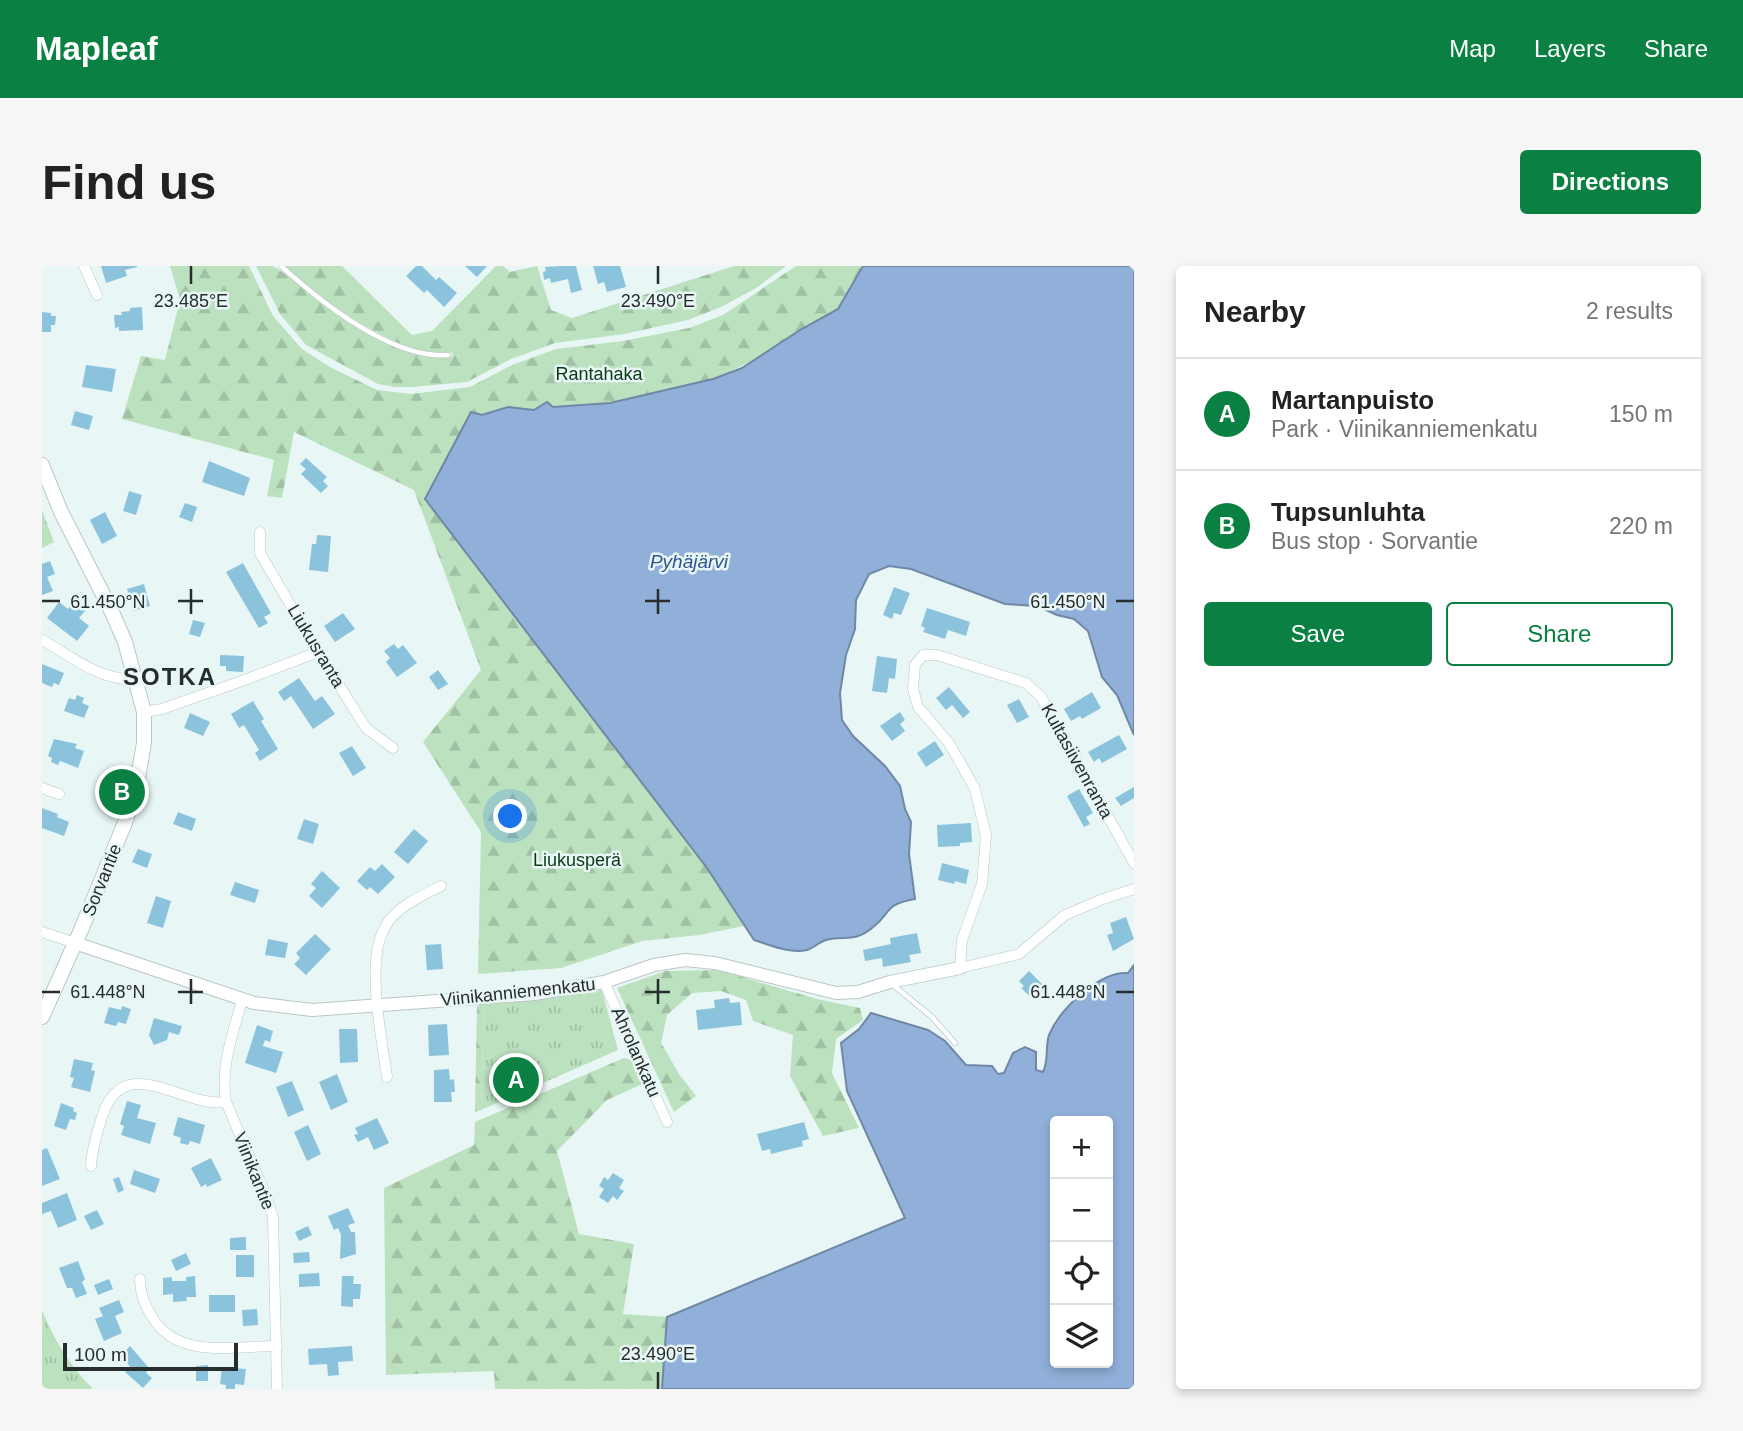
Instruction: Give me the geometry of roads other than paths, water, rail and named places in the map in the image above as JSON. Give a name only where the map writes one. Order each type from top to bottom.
[{"type":"main road","name":"Sorvantie","points":[[42,465],[61,512],[125,642],[144,712],[143,758],[135,795],[42,1017]]},
{"type":"street","points":[[84,266],[97,295]]},
{"type":"street","name":"Liukusranta","points":[[260,532],[260,553],[318,652],[366,728],[393,748]]},
{"type":"street","points":[[42,640],[107,676],[122,680],[136,679]]},
{"type":"street","points":[[144,712],[162,709],[318,652]]},
{"type":"street","name":"Kultasiivenranta","points":[[960,968],[962,940],[982,884],[986,836],[975,789],[949,743],[918,707],[913,689],[915,665],[923,655],[937,655],[1026,683],[1041,697],[1134,863]]},
{"type":"street","points":[[42,788],[59,794]]},
{"type":"street","points":[[387,1077],[377,1005],[376,957],[385,926],[416,899],[441,886]]},
{"type":"street","points":[[960,968],[1019,954],[1066,915],[1102,899],[1134,890]]},
{"type":"street","points":[[42,932],[75,943]]},
{"type":"street","name":"Viinikanniemenkatu","points":[[75,943],[242,1000],[293,1009],[534,994],[604,982],[662,963],[697,960],[836,993],[858,992],[890,982],[960,968]]},
{"type":"street","name":"Ahrolankatu","points":[[604,982],[667,1122]]},
{"type":"street","name":"Viinikantie","points":[[242,1000],[226,1057],[223,1084],[226,1102],[270,1206],[274,1228],[277,1389]]},
{"type":"street","points":[[91,1166],[94,1144],[105,1109],[122,1087],[146,1084],[205,1101],[226,1102]]},
{"type":"street","points":[[140,1279],[147,1309],[159,1328],[173,1340],[186,1345],[208,1347],[277,1346]]},
{"type":"lane","points":[[281,266],[342,314],[376,334],[423,354],[448,355]]},
{"type":"lane","points":[[890,982],[932,1017],[955,1043]]},
{"type":"water","name":"Pyhäjärvi","points":[[863,266],[1134,266],[1134,735],[1117,695],[1102,677],[1088,631],[1074,619],[1037,606],[1005,604],[911,569],[889,566],[869,574],[856,600],[855,629],[846,655],[840,693],[842,720],[853,736],[885,766],[900,786],[911,822],[909,854],[915,899],[892,907],[879,922],[860,936],[826,940],[807,950],[794,951],[754,940],[707,868],[425,499],[471,412],[482,415],[508,407],[534,410],[547,402],[553,407],[610,403],[713,379],[742,368],[838,309]]},
{"type":"water","points":[[1134,965],[1134,1389],[662,1389],[667,1317],[905,1218],[847,1091],[841,1043],[859,1029],[871,1013],[928,1030],[945,1041],[966,1065],[992,1066],[998,1074],[1004,1073],[1013,1053],[1025,1047],[1036,1052],[1036,1070],[1043,1072],[1049,1035],[1062,1014],[1093,985],[1117,974],[1128,973]]},
{"type":"place","name":"Tupsunluhta","points":[[122,792]]},
{"type":"place","name":"Martanpuisto","points":[[516,1080]]},
{"type":"district","name":"SOTKA","points":[[170,676]]},
{"type":"park label","name":"Rantahaka","points":[[599,374]]},
{"type":"park label","name":"Liukusperä","points":[[577,860]]}]
